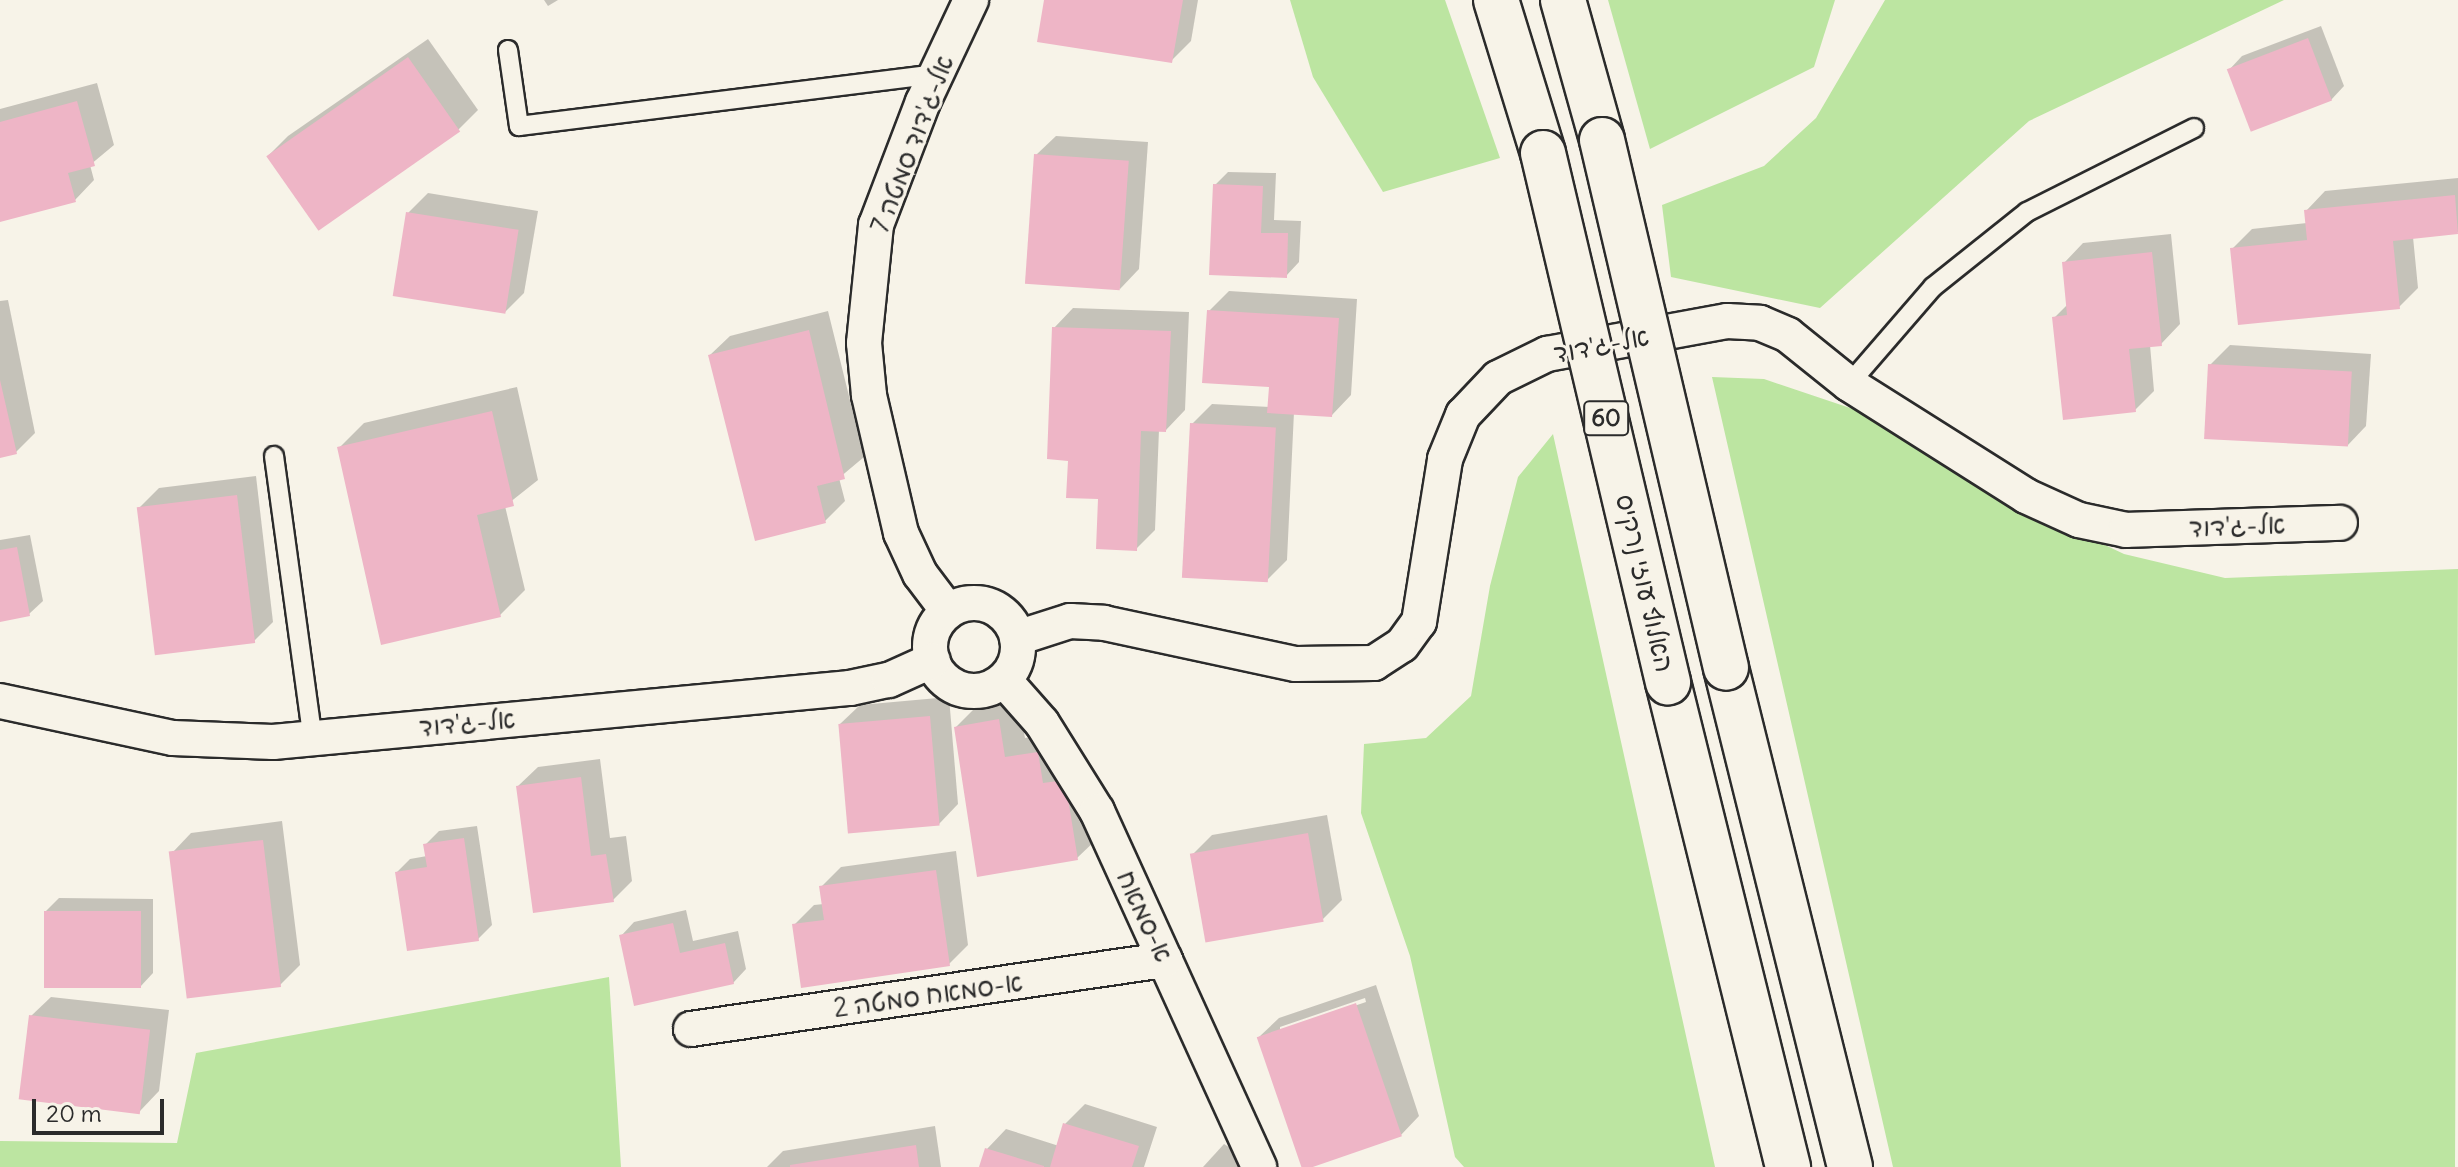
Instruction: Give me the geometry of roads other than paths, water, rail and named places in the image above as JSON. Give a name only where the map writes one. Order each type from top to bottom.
[{"type":"highway","name":"האלוף עוזי נרקיס","points":[[1496,0],[1543,153],[1668,682],[1788,1167]]},
{"type":"highway","name":"60","points":[[1563,0],[1602,140],[1726,668],[1850,1167]]},
{"type":"street","name":"אל-ג'דוד סמטה 7","points":[[948,611],[920,574],[901,533],[869,395],[864,343],[876,225],[937,74],[971,0]]},
{"type":"street","name":"אל-ג'דוד","points":[[1017,638],[1070,621],[1104,623],[1296,664],[1374,663],[1402,645],[1419,622],[1445,459],[1463,415],[1498,378],[1547,354],[1727,321],[1760,323],[1788,335],[1849,384],[2026,496],[2079,520],[2126,530],[2340,523]]},
{"type":"street","points":[[974,603],[989,605],[1012,624],[1017,638],[1018,653],[1004,680],[991,688],[960,689],[939,673],[933,660],[933,634],[948,611],[974,603]]},
{"type":"street","name":"אל-ג'דוד","points":[[0,701],[173,738],[224,743],[313,739],[850,688],[889,680],[933,660]]},
{"type":"street","name":"א-סמאח","points":[[1004,680],[1042,723],[1097,811],[1259,1167]]},
{"type":"street","name":"א-סמאח סמטה 2","points":[[691,1029],[1165,960]]},
{"type":"lane","points":[[508,50],[519,126],[937,74]]},
{"type":"lane","points":[[1849,384],[1933,287],[2027,212],[2194,128]]},
{"type":"lane","points":[[274,456],[313,739]]}]
